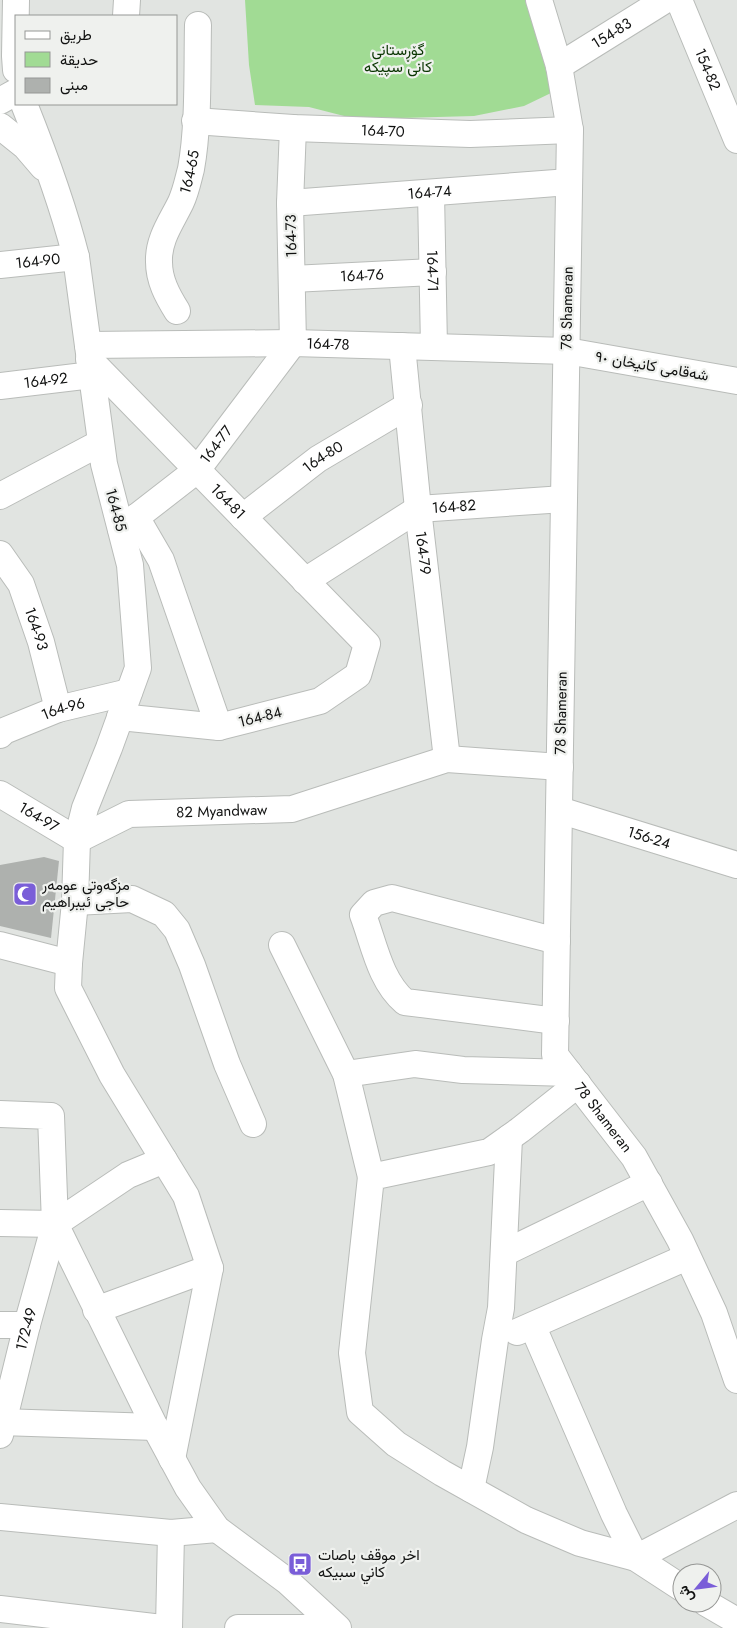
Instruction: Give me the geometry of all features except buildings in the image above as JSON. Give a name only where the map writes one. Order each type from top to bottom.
[{"type":"street","points":[[0,10],[6,0]]},
{"type":"street","points":[[16,0],[16,15]]},
{"type":"street","points":[[126,15],[127,0]]},
{"type":"street","name":"78 Shameran","points":[[539,0],[559,66],[570,130],[555,1055],[634,1157],[649,1183],[680,1240],[714,1314],[737,1380]]},
{"type":"street","name":"154-83","points":[[559,66],[665,0]]},
{"type":"street","name":"154-82","points":[[678,0],[737,140]]},
{"type":"street","name":"164-65","points":[[177,311],[167,296],[163,284],[159,252],[170,220],[186,190],[191,168],[195,121],[186,86],[198,25]]},
{"type":"street","points":[[0,62],[15,71]]},
{"type":"street","points":[[0,101],[15,93]]},
{"type":"street","name":"164-85","points":[[24,105],[42,148],[68,225],[76,257],[104,464],[128,523],[138,668],[85,808],[77,840]]},
{"type":"street","name":"164-70","points":[[195,121],[294,128],[470,134],[570,130]]},
{"type":"street","name":"164-73","points":[[293,343],[290,203],[294,128]]},
{"type":"street","name":"164-85","points":[[5,134],[25,146],[50,175]]},
{"type":"street","name":"164-74","points":[[290,203],[570,182]]},
{"type":"street","name":"164-71","points":[[431,193],[434,347]]},
{"type":"street","name":"164-90","points":[[0,265],[76,257]]},
{"type":"street","name":"164-76","points":[[292,279],[433,272]]},
{"type":"street","name":"164-78","points":[[90,360],[293,343],[567,351]]},
{"type":"street","name":"164-77","points":[[128,523],[197,470],[293,343]]},
{"type":"street","name":"164-79","points":[[402,346],[418,509],[447,759]]},
{"type":"street","name":"شەقامی کانیخان ٩٠","points":[[567,351],[737,381]]},
{"type":"street","name":"164-92","points":[[0,386],[90,360]]},
{"type":"street","name":"164-81","points":[[90,360],[367,644]]},
{"type":"street","name":"164-80","points":[[243,517],[318,459],[409,405]]},
{"type":"street","points":[[0,496],[100,443]]},
{"type":"street","name":"164-82","points":[[305,581],[418,509],[564,499]]},
{"type":"street","points":[[128,523],[161,560],[219,727]]},
{"type":"street","name":"164-93","points":[[0,554],[20,584],[41,642],[58,709]]},
{"type":"street","name":"164-84","points":[[120,716],[219,727],[320,701],[358,675],[367,644]]},
{"type":"street","name":"164-96","points":[[0,735],[4,731],[58,709],[129,692]]},
{"type":"street","name":"82 Myandwaw","points":[[77,840],[129,814],[292,809],[447,759],[560,767]]},
{"type":"street","name":"164-97","points":[[0,794],[77,840]]},
{"type":"street","name":"156-24","points":[[559,810],[737,865]]},
{"type":"street","points":[[77,840],[75,902],[68,988],[112,1075],[186,1196],[210,1268],[172,1459]]},
{"type":"street","points":[[556,1021],[405,1002],[387,982],[363,915],[374,903],[392,898],[557,941]]},
{"type":"street","points":[[75,902],[132,899],[164,914],[176,930],[192,965],[227,1064],[253,1124]]},
{"type":"street","points":[[0,945],[69,963]]},
{"type":"street","points":[[282,945],[346,1074],[371,1177],[352,1353],[360,1412],[396,1444],[442,1473],[526,1520],[580,1544],[636,1558],[672,1581]]},
{"type":"street","points":[[346,1074],[415,1064],[574,1079]]},
{"type":"street","points":[[371,1177],[488,1152],[509,1138],[574,1079]]},
{"type":"street","points":[[0,1114],[51,1116],[55,1224],[155,1428],[188,1488],[217,1529],[287,1581],[338,1628]]},
{"type":"street","points":[[471,1489],[480,1447],[501,1308],[509,1138]]},
{"type":"street","points":[[0,1223],[55,1224],[128,1175],[164,1160]]},
{"type":"street","points":[[504,1253],[649,1183]]},
{"type":"street","name":"172-49","points":[[1,1426],[55,1224]]},
{"type":"street","points":[[495,1340],[533,1327],[687,1257]]},
{"type":"street","points":[[96,1310],[210,1268]]},
{"type":"street","points":[[0,1325],[27,1325]]},
{"type":"street","points":[[533,1327],[614,1514],[636,1558]]},
{"type":"street","points":[[1,1426],[155,1428]]},
{"type":"street","points":[[636,1558],[737,1505]]},
{"type":"street","points":[[0,1517],[171,1533],[217,1529]]},
{"type":"street","points":[[169,1628],[171,1533]]},
{"type":"street","points":[[0,1609],[162,1628]]},
{"type":"street","points":[[722,1612],[737,1621]]},
{"type":"street","points":[[238,1628],[318,1628]]},
{"type":"green space","name":"گۆڕستانی کانی سپیکە","points":[[245,0],[527,0],[545,58],[551,93],[524,106],[474,116],[348,117],[309,107],[255,105],[249,65]]},
{"type":"place","name":"مزگەوتی عومەر حاجی ئیبراهیم","points":[[25,894]]},
{"type":"place","name":"اخر موقف باصات كاني سبيكه","points":[[300,1564]]}]
